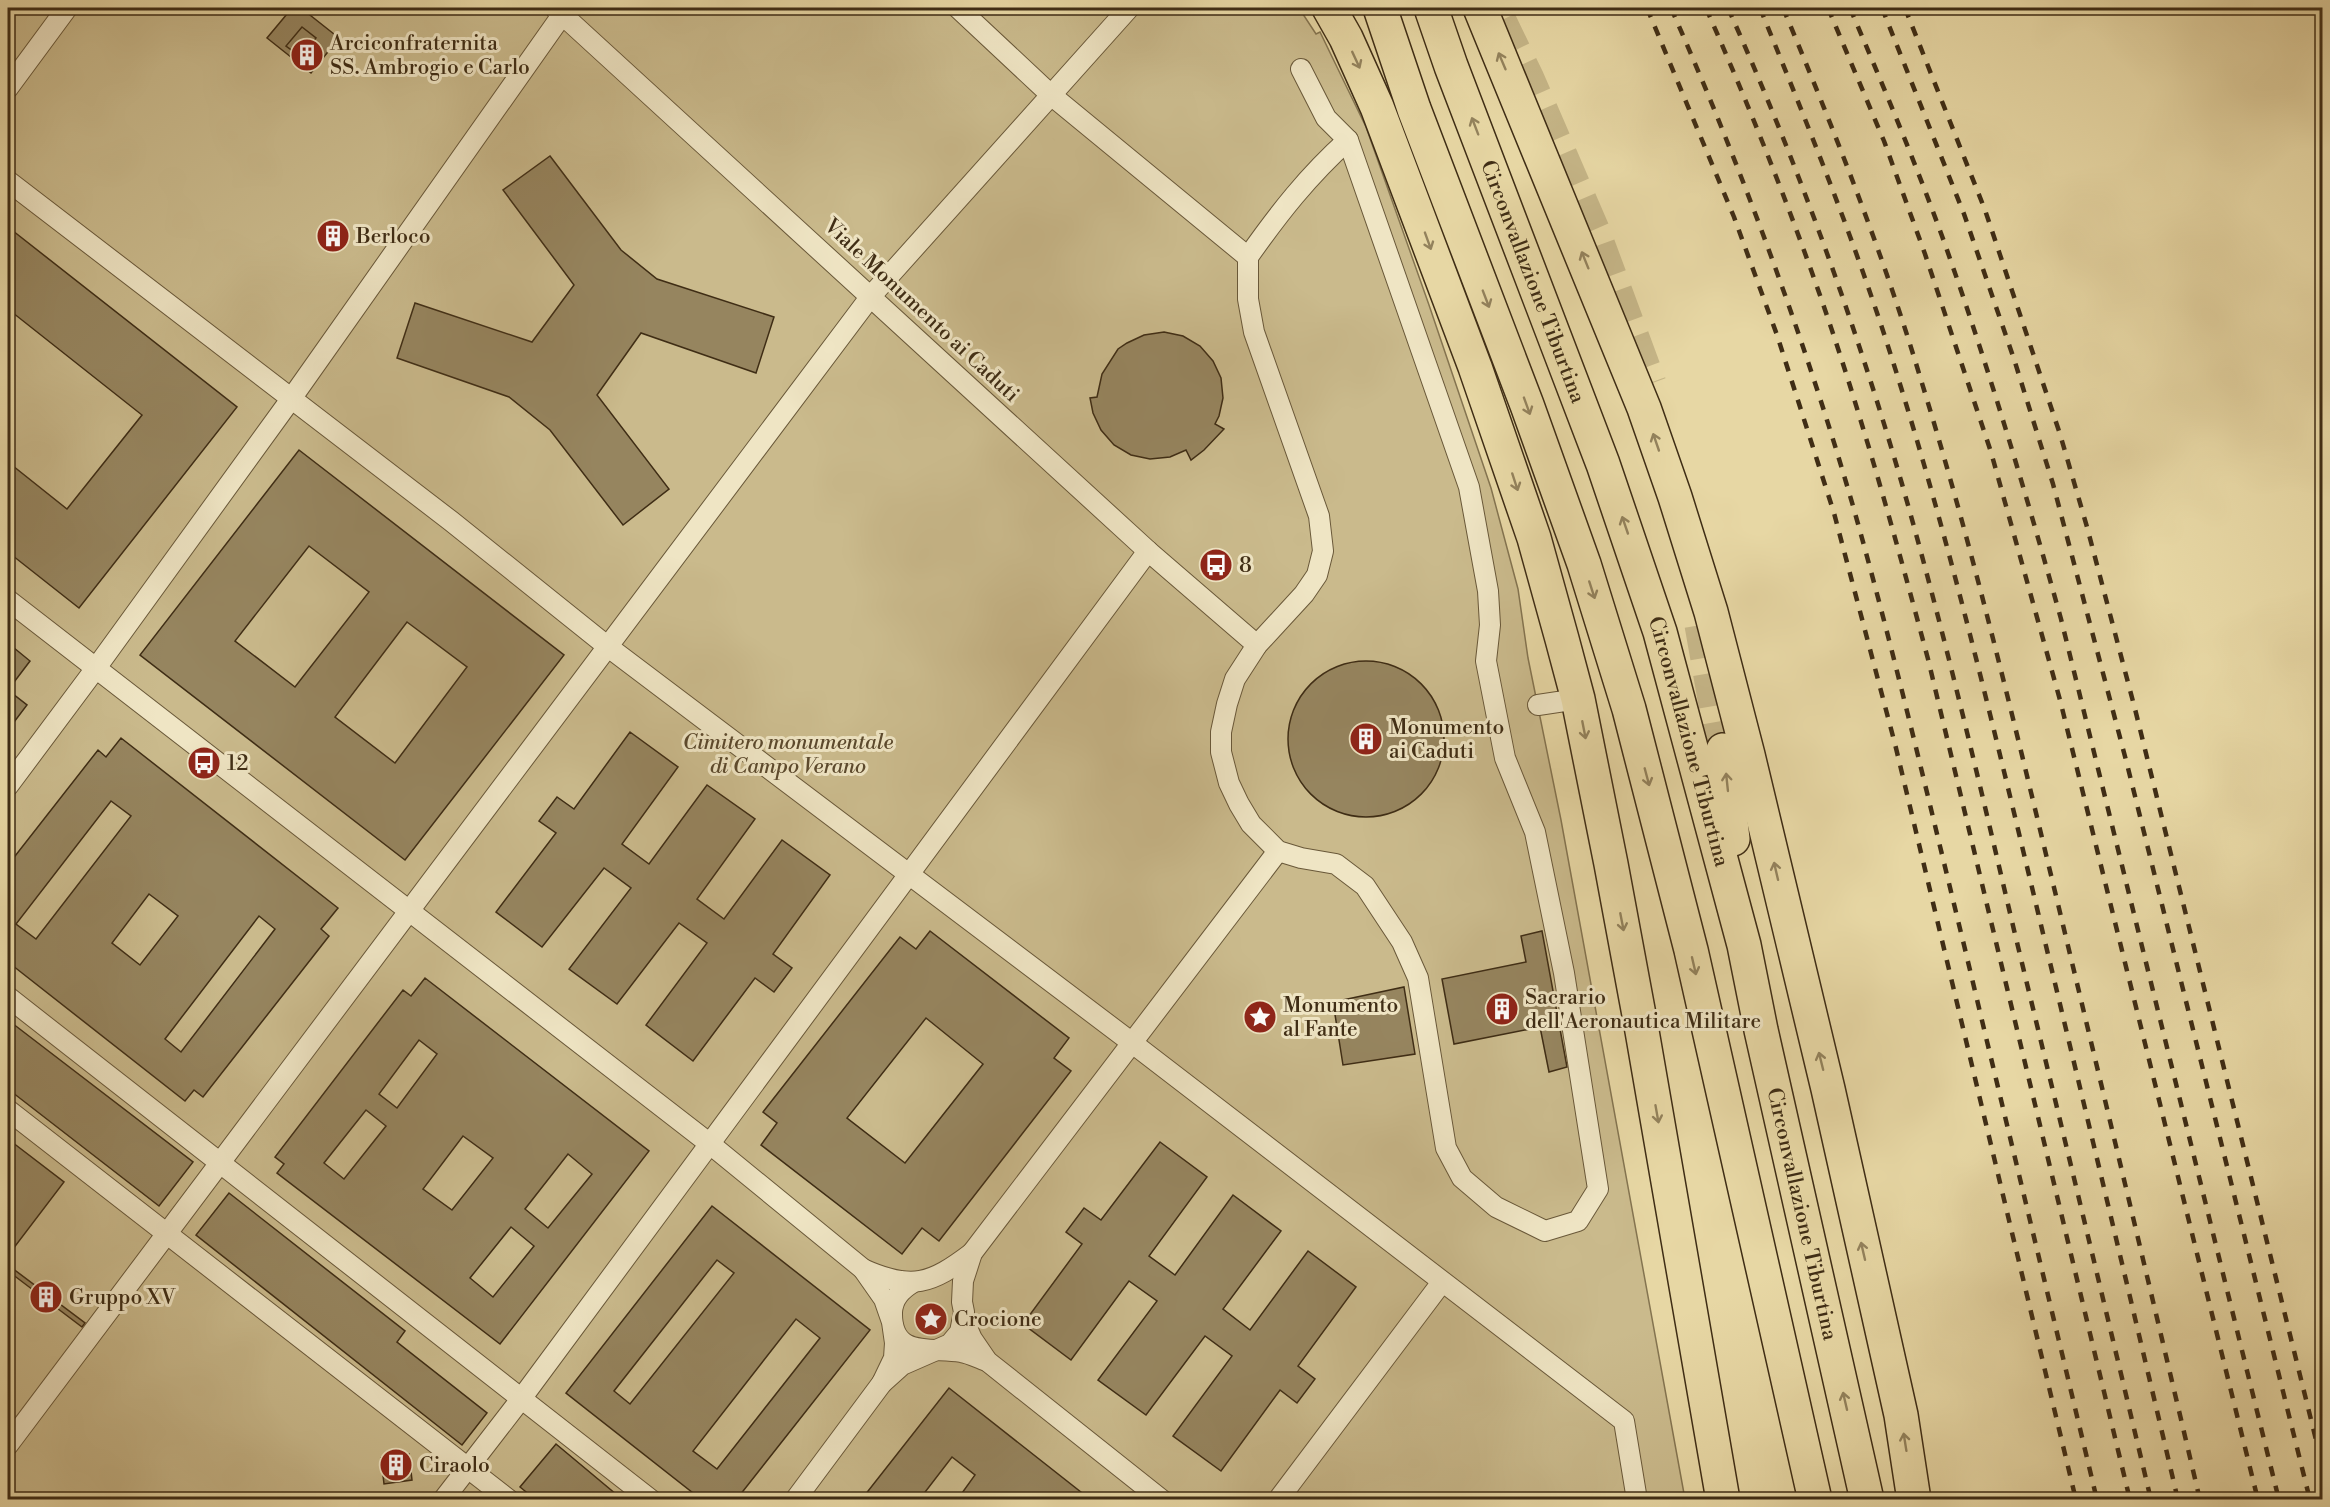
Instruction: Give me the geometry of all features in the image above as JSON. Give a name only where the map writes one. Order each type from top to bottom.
[{"type":"highway","points":[[1329,8],[1346,38],[1377,106],[1475,367],[1534,538],[1578,699],[1728,1491]]},
{"type":"highway","points":[[1380,8],[1414,109],[1584,564],[1629,709],[1691,950],[1815,1500]]},
{"type":"highway","name":"Circonvallazione Tiburtina","points":[[1431,8],[1624,524],[1660,632],[1744,945],[1763,1042],[1867,1500]]},
{"type":"highway","points":[[1480,8],[1644,408],[1676,497],[1711,612],[1748,755],[1902,1415],[1914,1500]]},
{"type":"highway","points":[[1723,750],[1744,945]]},
{"type":"lane","points":[[8,88],[67,8]]},
{"type":"lane","points":[[958,8],[1051,95],[1248,257]]},
{"type":"lane","points":[[8,1445],[871,296],[1129,8]]},
{"type":"lane","points":[[8,786],[291,399],[561,9]]},
{"type":"lane","name":"Viale Monumento ai Caduti","points":[[561,9],[871,296],[1149,550],[1257,645]]},
{"type":"lane","points":[[1301,69],[1326,118],[1348,140],[1469,487],[1488,591],[1490,625],[1485,661],[1504,758],[1535,832],[1564,973],[1599,1189],[1578,1221],[1545,1231],[1496,1207],[1462,1178],[1446,1148],[1418,978],[1402,942],[1365,886],[1336,864],[1301,858],[1278,850],[1251,824],[1239,804],[1229,783],[1221,752],[1225,713],[1235,679],[1257,645],[1304,594],[1317,575],[1323,551],[1319,516],[1254,332],[1248,299],[1248,257],[1273,221],[1316,168],[1348,140]]},
{"type":"lane","points":[[8,181],[451,521],[607,645],[1131,1042],[1623,1421],[1637,1500]]},
{"type":"lane","points":[[443,1500],[521,1399],[910,876],[1149,550]]},
{"type":"lane","points":[[8,600],[710,1144],[863,1269],[884,1299],[898,1335],[906,1344],[917,1350],[963,1352],[987,1361]]},
{"type":"lane","points":[[1538,705],[1578,699]]},
{"type":"lane","points":[[795,1500],[882,1383],[894,1358],[892,1308],[903,1288],[949,1271],[972,1253],[1278,850]]},
{"type":"lane","points":[[8,997],[651,1500]]},
{"type":"lane","points":[[8,1110],[509,1500]]},
{"type":"lane","points":[[882,1383],[902,1365],[950,1344],[960,1332],[963,1312],[963,1281],[972,1253]]},
{"type":"lane","points":[[863,1269],[890,1280],[922,1281],[950,1286],[963,1312],[972,1339],[987,1361],[1162,1500]]},
{"type":"lane","points":[[1278,1500],[1442,1282]]},
{"type":"green space","name":"Cimitero monumentale di Campo Verano","points":[[8,8],[1299,8],[1316,34],[1320,32],[1366,127],[1491,488],[1518,589],[1528,658],[1561,820],[1685,1499],[8,1499]]},
{"type":"building","name":"Arciconfraternita SS. Ambrogio e Carlo","points":[[292,8],[301,8],[339,38],[311,73],[267,38]]},
{"type":"building","name":"Arciconfraternita SS. Ambrogio e Carlo","points":[[302,27],[316,38],[301,57],[286,46]]},
{"type":"building","points":[[550,156],[621,250],[657,279],[774,317],[756,373],[641,333],[597,395],[669,489],[623,525],[550,430],[509,397],[397,358],[415,303],[532,342],[574,285],[503,190]]},
{"type":"building","name":"Berloco","points":[[333,224],[345,234],[334,247],[322,238]]},
{"type":"building","points":[[8,227],[237,407],[79,608],[8,552],[8,462],[67,509],[142,415],[8,309]]},
{"type":"building","points":[[1164,332],[1183,336],[1200,346],[1213,361],[1221,378],[1223,398],[1215,424],[1224,429],[1191,460],[1186,450],[1170,457],[1150,459],[1131,455],[1114,445],[1101,430],[1093,413],[1090,398],[1097,397],[1102,374],[1118,349],[1144,335]]},
{"type":"building","points":[[299,450],[564,655],[405,860],[140,655]],"holes":[[[309,546],[369,592],[295,687],[235,641]],[[407,622],[467,667],[395,763],[335,717]]]},
{"type":"building","points":[[8,643],[30,661],[8,690]]},
{"type":"building","name":"Monumento ai Caduti","points":[[1366,661],[1396,667],[1421,684],[1438,709],[1444,739],[1438,769],[1421,794],[1396,811],[1366,817],[1336,811],[1311,794],[1294,769],[1288,739],[1294,709],[1311,684],[1336,667]]},
{"type":"building","points":[[8,690],[27,705],[8,730]]},
{"type":"building","points":[[630,732],[678,767],[622,844],[649,864],[707,785],[755,819],[697,899],[724,919],[782,840],[830,875],[773,954],[792,968],[774,992],[755,978],[693,1061],[646,1025],[707,943],[679,923],[617,1004],[569,969],[631,888],[604,868],[542,947],[496,912],[556,833],[539,821],[557,797],[574,809]]},
{"type":"building","points":[[121,738],[338,908],[321,929],[329,936],[203,1097],[194,1090],[185,1101],[8,962],[8,865],[98,750],[106,757]],"holes":[[[111,801],[131,816],[36,939],[16,924]],[[149,894],[178,916],[140,965],[112,943]],[[259,916],[275,929],[181,1052],[165,1039]]]},
{"type":"building","points":[[930,931],[1069,1038],[1054,1058],[1071,1071],[939,1241],[922,1228],[902,1254],[761,1145],[777,1123],[763,1112],[900,937],[916,949]],"holes":[[[926,1018],[983,1064],[905,1163],[847,1118]]]},
{"type":"building","name":"Sacrario dell'Aeronautica Militare","points":[[1542,931],[1567,1067],[1549,1072],[1540,1027],[1454,1044],[1442,979],[1526,962],[1521,936]]},
{"type":"building","points":[[425,978],[649,1151],[500,1344],[277,1173],[284,1164],[275,1157],[403,990],[411,996]],"holes":[[[419,1040],[437,1054],[397,1108],[379,1094]],[[366,1110],[386,1126],[344,1179],[324,1163]],[[463,1136],[493,1158],[452,1210],[423,1189]],[[568,1154],[592,1174],[548,1228],[525,1209]],[[511,1227],[534,1246],[493,1297],[470,1278]]]},
{"type":"building","points":[[1404,987],[1415,1054],[1343,1065],[1333,1002]]},
{"type":"building","points":[[8,1020],[193,1162],[159,1206],[8,1089]]},
{"type":"building","points":[[8,1139],[64,1182],[13,1249],[8,1245]]},
{"type":"building","points":[[1160,1142],[1207,1177],[1149,1256],[1175,1275],[1233,1195],[1281,1231],[1223,1309],[1250,1330],[1308,1251],[1356,1287],[1298,1366],[1315,1379],[1297,1403],[1280,1390],[1221,1471],[1173,1436],[1232,1356],[1205,1336],[1146,1415],[1098,1380],[1157,1301],[1129,1281],[1071,1360],[1023,1324],[1082,1244],[1066,1232],[1084,1208],[1101,1220]]},
{"type":"building","points":[[229,1193],[405,1331],[397,1342],[487,1413],[462,1445],[196,1235]]},
{"type":"building","points":[[712,1206],[870,1330],[736,1500],[702,1500],[566,1393]],"holes":[[[717,1260],[734,1273],[630,1404],[614,1391]],[[796,1319],[820,1338],[717,1469],[693,1451]]]},
{"type":"building","name":"Gruppo XV","points":[[8,1265],[85,1323],[82,1327],[8,1271]]},
{"type":"building","points":[[949,1388],[1091,1500],[957,1500],[975,1475],[952,1457],[919,1500],[861,1500]]},
{"type":"building","points":[[556,1444],[623,1500],[536,1500],[520,1487]]},
{"type":"building","name":"Ciraolo","points":[[409,1454],[412,1480],[384,1484],[381,1458]]},
{"type":"tunnel","points":[[1500,21],[1528,79],[1594,232],[1650,384]]},
{"type":"tunnel","points":[[1701,625],[1723,750]]},
{"type":"railway","points":[[1647,8],[1734,217],[1777,335],[1834,513],[1895,744],[2076,1500]]},
{"type":"railway","points":[[1671,8],[1747,192],[1770,254],[1814,380],[1853,506],[1883,615],[2097,1500]]},
{"type":"railway","points":[[1706,8],[1769,158],[1826,311],[1886,506],[1928,659],[2130,1500]]},
{"type":"railway","points":[[1728,8],[1778,125],[1823,243],[1865,363],[1902,484],[1961,706],[2151,1500]]},
{"type":"railway","points":[[1760,8],[1858,258],[1887,343],[1929,481],[2001,760],[2178,1500]]},
{"type":"railway","points":[[1783,8],[1839,146],[1891,285],[1959,509],[2025,770],[2200,1500]]},
{"type":"railway","points":[[1828,8],[1884,141],[1925,254],[1991,452],[2060,700],[2258,1500]]},
{"type":"railway","points":[[1850,8],[1909,150],[1959,283],[2034,522],[2061,619],[2279,1500]]},
{"type":"railway","points":[[1882,8],[1964,214],[2014,359],[2053,484],[2127,764],[2310,1500]]},
{"type":"railway","points":[[1905,8],[1985,210],[2060,434],[2087,527],[2135,709],[2322,1464]]},
{"type":"place","name":"Arciconfraternita SS. Ambrogio e Carlo","points":[[307,55]]},
{"type":"place","name":"Berloco","points":[[333,236]]},
{"type":"place","name":"8","points":[[1216,565]]},
{"type":"place","name":"Monumento ai Caduti","points":[[1366,739]]},
{"type":"place","name":"12","points":[[204,763]]},
{"type":"place","name":"Sacrario dell'Aeronautica Militare","points":[[1502,1009]]},
{"type":"place","name":"Monumento al Fante","points":[[1260,1017]]},
{"type":"place","name":"Gruppo XV","points":[[46,1297]]},
{"type":"place","name":"Crocione","points":[[931,1319]]},
{"type":"place","name":"Ciraolo","points":[[396,1465]]}]
